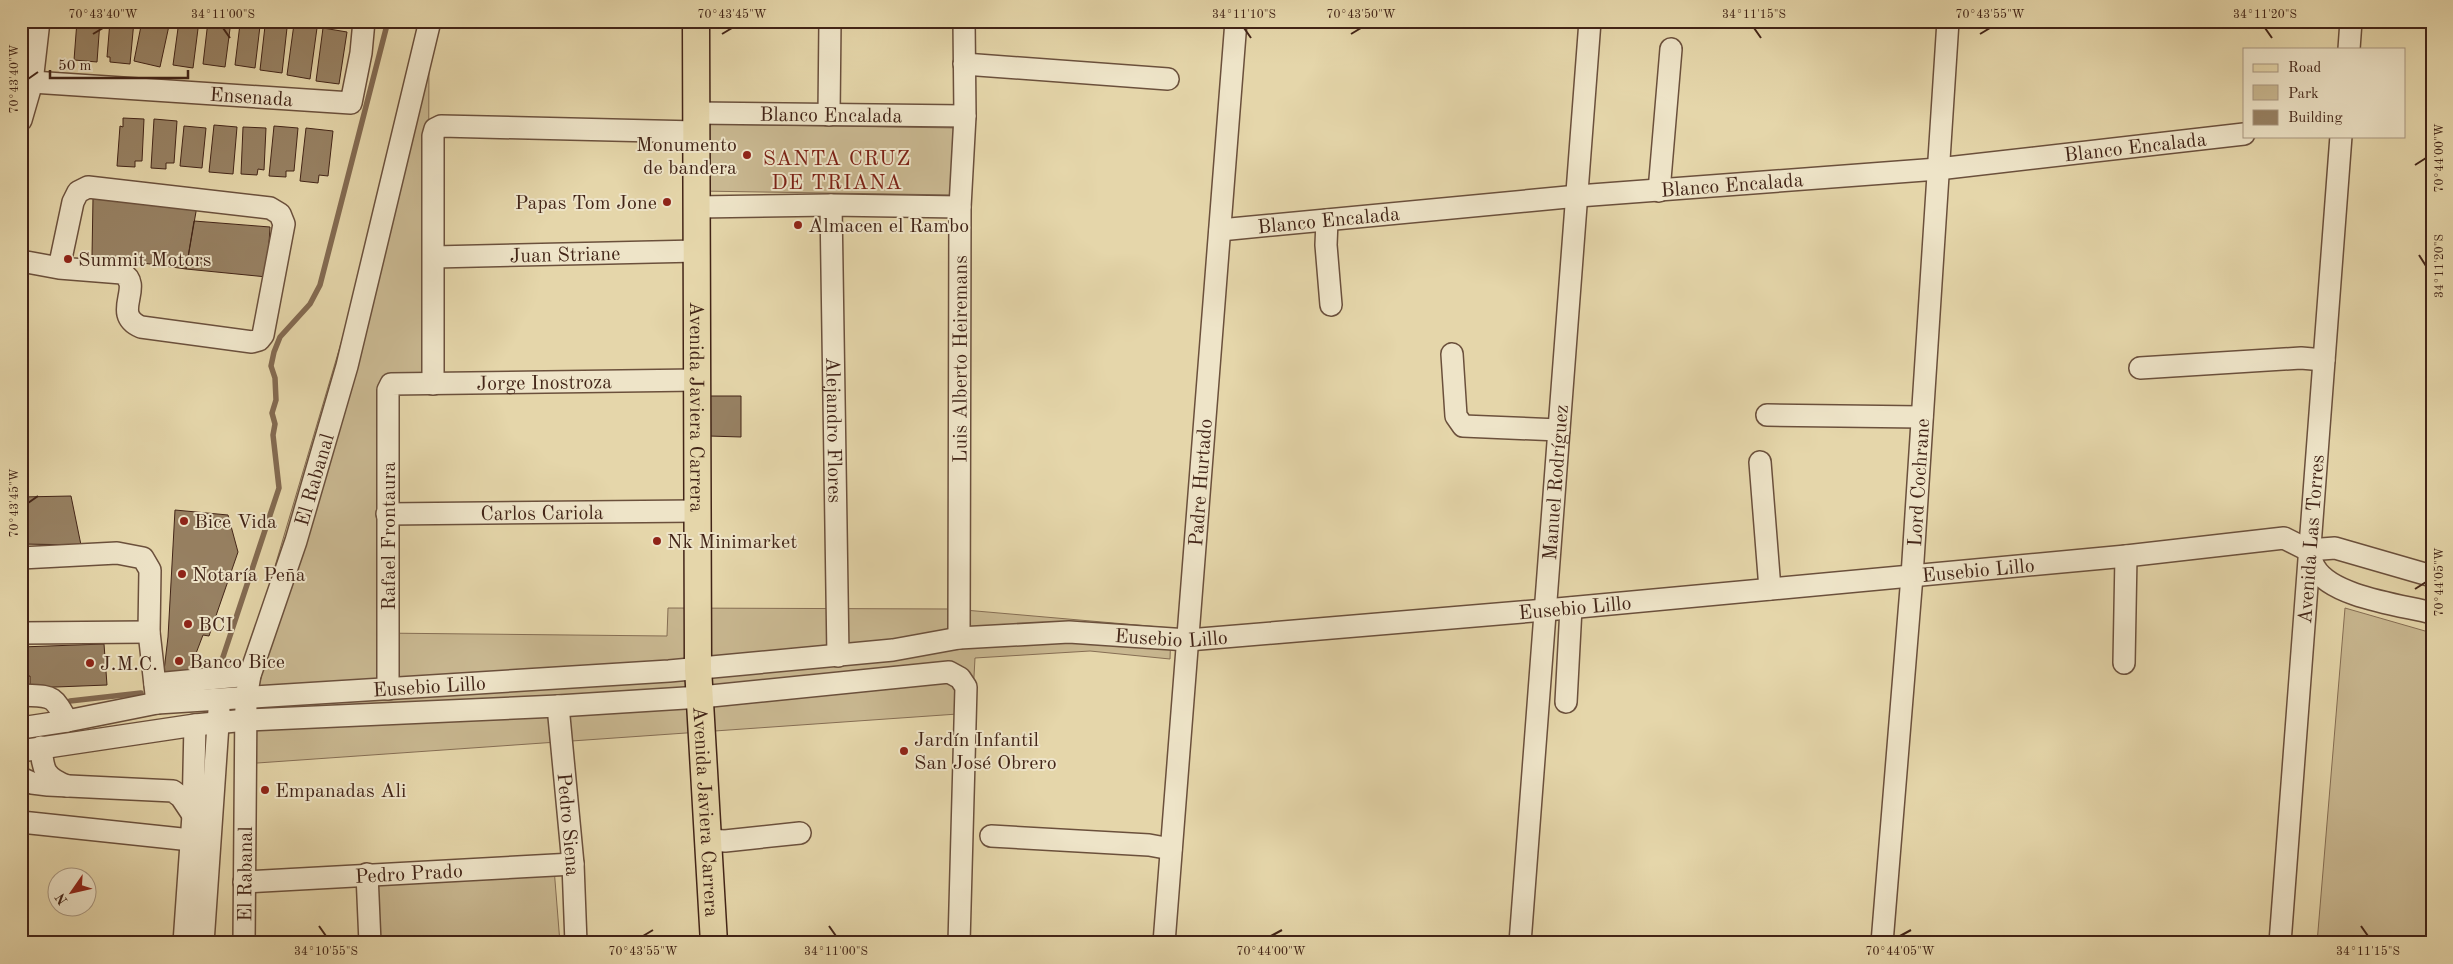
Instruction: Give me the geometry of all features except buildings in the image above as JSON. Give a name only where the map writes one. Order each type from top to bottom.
[{"type":"main road","name":"Avenida Javiera Carrera","points":[[696,21],[698,668],[714,943]]},
{"type":"street","points":[[21,120],[32,82],[39,21]]},
{"type":"street","name":"Ensenada","points":[[32,82],[351,103],[361,52],[364,21]]},
{"type":"street","name":"El Rabanal","points":[[244,943],[246,698],[250,674],[296,541],[347,366],[430,21]]},
{"type":"street","points":[[828,114],[830,21]]},
{"type":"street","name":"Luis Alberto Heiremans","points":[[959,638],[960,207],[965,116],[964,21]]},
{"type":"street","name":"Padre Hurtado","points":[[1164,943],[1236,21]]},
{"type":"street","name":"Manuel Rodríguez","points":[[1520,943],[1590,21]]},
{"type":"street","name":"Lord Cochrane","points":[[1882,943],[1912,576],[1948,21]]},
{"type":"street","points":[[2349,48],[2351,21]]},
{"type":"street","points":[[1659,190],[1671,48]]},
{"type":"street","points":[[964,64],[1168,79]]},
{"type":"street","name":"Blanco Encalada","points":[[434,257],[433,136],[435,129],[441,126],[696,122],[828,114],[965,116]]},
{"type":"street","name":"Blanco Encalada","points":[[1220,230],[1578,196],[1938,169],[2243,134]]},
{"type":"street","name":"Avenida Las Torres","points":[[2280,943],[2308,550],[2341,138]]},
{"type":"street","points":[[21,261],[60,268],[122,274],[128,277],[131,282],[128,317],[132,323],[141,327],[252,342],[263,335],[284,224],[280,214],[270,208],[88,187],[78,192],[74,202],[60,268]]},
{"type":"street","points":[[697,207],[831,205],[960,207]]},
{"type":"street","name":"Alejandro Flores","points":[[831,205],[838,656]]},
{"type":"street","points":[[1327,220],[1326,245],[1331,306]]},
{"type":"street","name":"Juan Striane","points":[[434,257],[696,251]]},
{"type":"street","points":[[433,384],[434,257]]},
{"type":"street","points":[[1452,354],[1456,416],[1463,426],[1559,430]]},
{"type":"street","points":[[2140,368],[2301,358],[2324,360]]},
{"type":"street","name":"Jorge Inostroza","points":[[391,384],[697,380]]},
{"type":"street","name":"Rafael Frontaura","points":[[388,689],[388,390],[391,384]]},
{"type":"street","points":[[1767,415],[1922,417]]},
{"type":"street","points":[[1760,462],[1770,589]]},
{"type":"street","name":"Carlos Cariola","points":[[387,514],[698,511]]},
{"type":"street","name":"Eusebio Lillo","points":[[21,728],[67,721],[156,693],[220,700],[388,689],[698,668],[893,650],[959,638],[1069,632],[1188,640],[1572,608],[2126,556],[2284,538],[2308,550]]},
{"type":"street","points":[[2432,576],[2335,548],[2308,550],[2315,569],[2330,584],[2356,594],[2432,613]]},
{"type":"street","points":[[21,558],[108,553],[143,558],[150,570],[149,632],[156,693],[250,674]]},
{"type":"street","points":[[2124,663],[2126,556]]},
{"type":"street","points":[[1566,702],[1572,608]]},
{"type":"street","points":[[21,633],[149,632]]},
{"type":"street","points":[[893,650],[892,677],[949,672],[960,678],[966,686],[959,943]]},
{"type":"street","name":"Eusebio Lillo","points":[[772,689],[811,664],[838,656]]},
{"type":"street","name":"Eusebio Lillo","points":[[31,749],[195,725],[246,720],[558,706],[701,697],[892,677]]},
{"type":"street","points":[[21,695],[50,697],[57,701],[67,721]]},
{"type":"street","points":[[203,943],[220,700]]},
{"type":"street","name":"Pedro Siena","points":[[558,706],[573,864],[576,943]]},
{"type":"street","points":[[184,943],[193,815],[195,725]]},
{"type":"street","points":[[31,749],[48,776],[67,786]]},
{"type":"street","points":[[21,778],[32,783],[67,786],[173,791],[181,797],[193,815]]},
{"type":"street","points":[[21,822],[191,840]]},
{"type":"street","points":[[708,840],[725,841],[800,832]]},
{"type":"street","points":[[991,836],[1149,845],[1171,849]]},
{"type":"street","name":"Pedro Prado","points":[[244,882],[573,864]]},
{"type":"street","points":[[367,874],[370,943]]},
{"type":"green space","points":[[429,46],[428,380],[385,381],[377,633],[667,636],[668,608],[953,609],[1171,628],[1170,659],[1090,651],[975,658],[972,713],[243,764],[241,681]]},
{"type":"green space","points":[[701,124],[957,128],[955,195],[698,191]]},
{"type":"green space","points":[[2345,608],[2432,633],[2432,943],[2317,943]]},
{"type":"green space","points":[[554,868],[560,943],[379,943],[374,879]]},
{"type":"waterway","points":[[215,674],[220,666],[279,488],[273,435],[275,424],[272,413],[276,400],[275,378],[271,366],[274,352],[280,337],[310,304],[320,285],[388,21]]},
{"type":"waterway","points":[[70,701],[141,693]]},
{"type":"place","name":"Monumento de bandera","points":[[747,155]]},
{"type":"place","name":"Papas Tom Jone","points":[[667,202]]},
{"type":"place","name":"Almacen el Rambo","points":[[798,225]]},
{"type":"place","name":"Summit Motors","points":[[68,259]]},
{"type":"place","name":"Bice Vida","points":[[184,521]]},
{"type":"place","name":"Nk Minimarket","points":[[657,541]]},
{"type":"place","name":"Notaría Peña","points":[[182,574]]},
{"type":"place","name":"BCI","points":[[188,624]]},
{"type":"place","name":"Banco Bice","points":[[179,661]]},
{"type":"place","name":"J.M.C.","points":[[90,663]]},
{"type":"place","name":"Jardín Infantil San José Obrero","points":[[904,751]]},
{"type":"place","name":"Empanadas Ali","points":[[265,790]]},
{"type":"district","name":"SANTA CRUZ DE TRIANA","points":[[837,170]]}]
